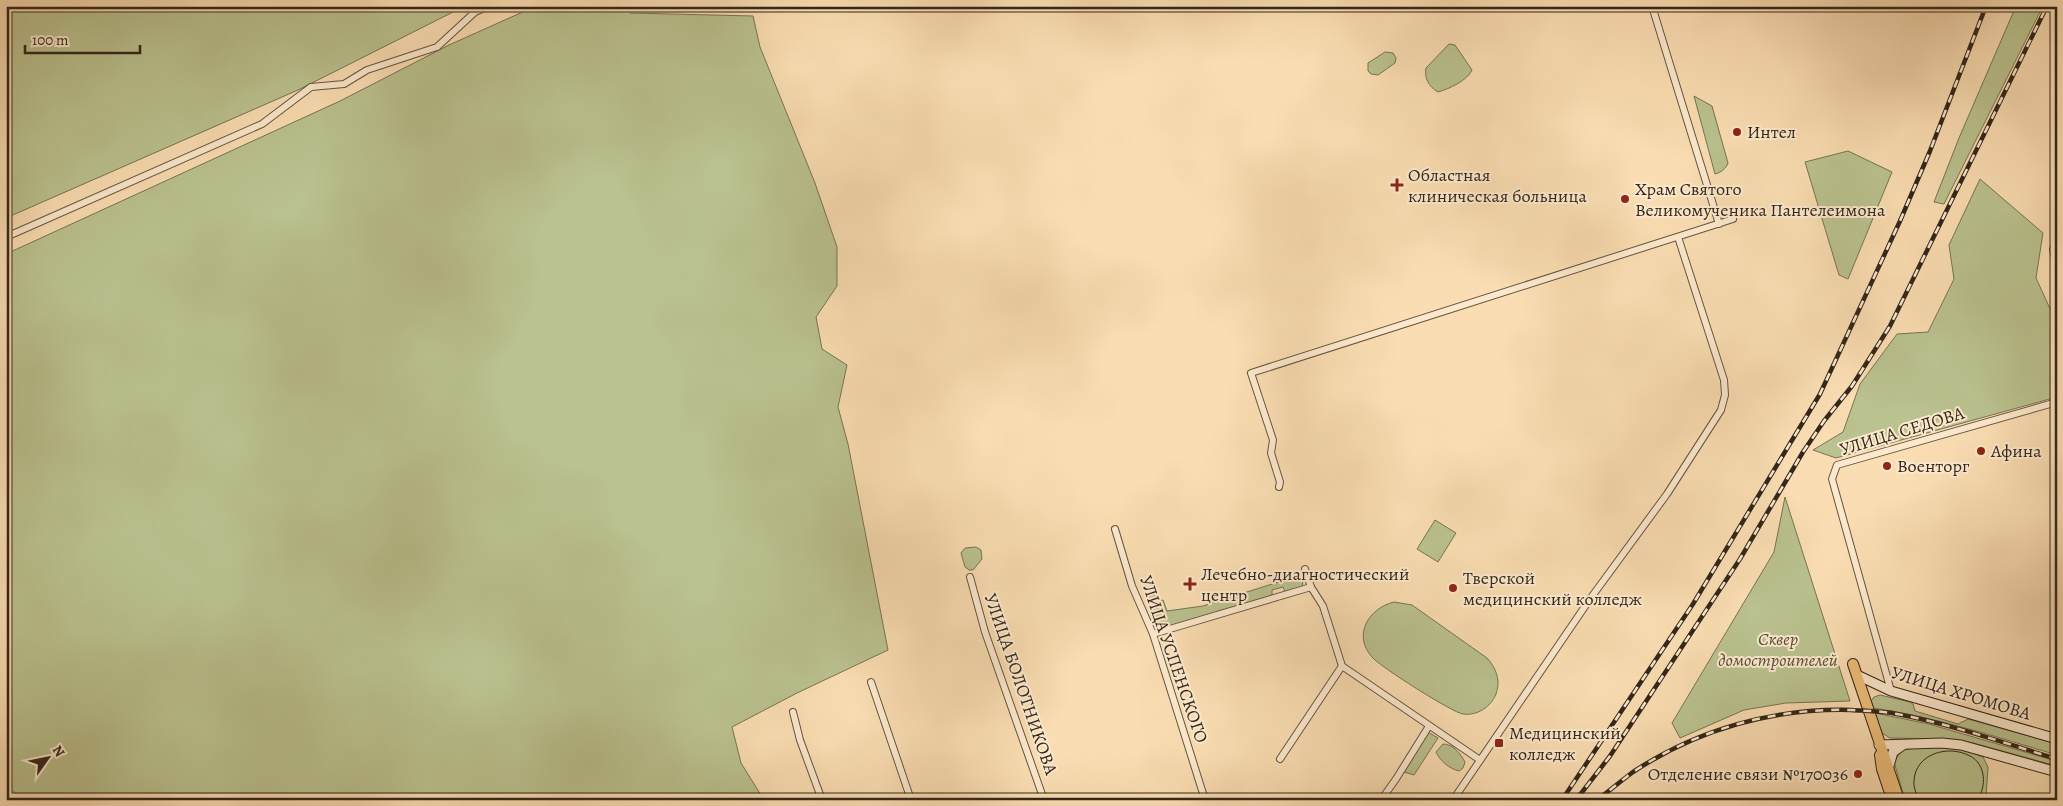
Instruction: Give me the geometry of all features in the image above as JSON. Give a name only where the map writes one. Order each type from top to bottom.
[{"type":"main road","points":[[1853,664],[1899,800]]},
{"type":"main road","points":[[1879,745],[1882,769],[1892,800]]},
{"type":"street","points":[[6,237],[262,124],[311,88],[344,84],[367,70],[437,47],[475,12],[489,6]]},
{"type":"street","points":[[1652,6],[1719,224]]},
{"type":"street","points":[[1279,487],[1280,482],[1272,453],[1273,440],[1251,373],[1733,219]]},
{"type":"street","points":[[1453,800],[1590,599],[1667,494],[1721,410],[1725,395],[1724,380],[1678,237]]},
{"type":"street","points":[[2057,240],[2053,249],[2057,269]]},
{"type":"street","name":"УЛИЦА СЕДОВА","points":[[1891,691],[1832,479],[1838,465],[2057,402]]},
{"type":"street","name":"УЛИЦА УСПЕНСКОГО","points":[[1115,529],[1132,586],[1153,634],[1205,800]]},
{"type":"street","points":[[1305,569],[1311,587],[1323,606],[1342,666],[1480,760]]},
{"type":"street","name":"УЛИЦА БОЛОТНИКОВА","points":[[970,577],[985,632],[1044,800]]},
{"type":"street","points":[[1153,634],[1311,587]]},
{"type":"street","points":[[1280,759],[1342,666]]},
{"type":"street","name":"УЛИЦА ХРОМОВА","points":[[1857,675],[1891,691],[2057,739]]},
{"type":"street","points":[[871,682],[911,800]]},
{"type":"street","points":[[793,712],[800,740],[822,800]]},
{"type":"street","points":[[1381,800],[1429,726]]},
{"type":"street","points":[[1879,745],[1908,743],[1966,745],[2057,772]]},
{"type":"street","points":[[1889,766],[1894,751],[1908,743]]},
{"type":"green space","points":[[6,6],[465,6],[298,90],[6,218]]},
{"type":"green space","points":[[536,6],[622,6],[630,13],[753,16],[760,47],[815,183],[837,247],[837,286],[816,317],[822,349],[847,365],[838,407],[848,444],[888,650],[797,693],[732,727],[741,763],[764,800],[17,800],[16,794],[6,783],[6,254],[340,101],[449,45]]},
{"type":"green space","points":[[2016,6],[2043,6],[1944,204],[1934,202],[1959,138]]},
{"type":"green space","points":[[1449,44],[1455,45],[1472,70],[1462,81],[1438,92],[1428,82],[1426,68]]},
{"type":"green space","points":[[1385,52],[1393,53],[1396,58],[1395,63],[1378,75],[1371,74],[1368,71],[1368,63]]},
{"type":"green space","points":[[1694,96],[1712,106],[1728,163],[1721,172],[1715,174]]},
{"type":"green space","points":[[1848,151],[1892,172],[1848,279],[1839,275],[1805,162]]},
{"type":"green space","points":[[1980,179],[2043,233],[2036,278],[2057,324],[2057,397],[1836,458],[1813,450],[1843,432],[1860,384],[1897,334],[1928,332],[1954,279],[1949,245]]},
{"type":"green space","name":"Сквер домостроителей","points":[[1785,497],[1850,701],[1786,703],[1744,710],[1680,738],[1672,723],[1774,552]]},
{"type":"green space","points":[[1435,520],[1456,533],[1438,562],[1417,549]]},
{"type":"green space","points":[[976,547],[981,550],[982,559],[973,570],[969,570],[965,567],[961,553],[965,548]]},
{"type":"green space","points":[[1299,577],[1303,581],[1302,587],[1285,592],[1283,587],[1272,590],[1272,596],[1159,629],[1147,592],[1152,589],[1158,601],[1163,600],[1167,611],[1203,606]]},
{"type":"green space","points":[[1394,602],[1412,605],[1487,658],[1495,670],[1498,684],[1494,699],[1487,707],[1473,714],[1457,712],[1401,679],[1372,657],[1366,649],[1363,640],[1366,624],[1377,610]]},
{"type":"green space","points":[[1880,695],[1910,702],[1913,704],[1915,711],[1958,724],[1968,719],[2057,744],[2057,755],[1943,722],[1873,708],[1871,701],[1874,697]]},
{"type":"green space","points":[[1875,713],[1929,724],[2056,761],[2057,766],[1973,743],[1950,739],[1890,738],[1882,733]]},
{"type":"green space","points":[[1428,732],[1438,738],[1414,775],[1404,772]]},
{"type":"green space","points":[[1443,744],[1453,747],[1465,762],[1463,768],[1459,771],[1446,764],[1436,752]]},
{"type":"green space","points":[[1921,747],[1960,748],[1983,757],[1988,767],[1986,797],[1983,800],[1905,800],[1894,762],[1902,750]]},
{"type":"tram line","points":[[1918,800],[1914,783],[1920,764],[1934,754],[1952,751],[1970,756],[1979,764],[1982,770],[1983,782],[1977,800]]},
{"type":"railway","points":[[1562,800],[1693,604],[1820,394],[1900,221],[1930,151],[1986,6]]},
{"type":"railway","points":[[1576,800],[1610,756],[1740,559],[1803,452],[1824,421],[1852,386],[1890,326],[2047,6]]},
{"type":"railway","points":[[1597,800],[1633,772],[1658,757],[1710,733],[1765,717],[1822,710],[1874,711],[1917,718],[1957,728],[2057,759]]},
{"type":"place","name":"Интел","points":[[1737,132]]},
{"type":"place","name":"Областная клиническая больница","points":[[1397,185]]},
{"type":"place","name":"Храм Святого Великомученика Пантелеимона","points":[[1625,199]]},
{"type":"place","name":"Афина","points":[[1981,451]]},
{"type":"place","name":"Военторг","points":[[1887,466]]},
{"type":"place","name":"Лечебно-диагностический центр","points":[[1190,584]]},
{"type":"place","name":"Тверской медицинский колледж","points":[[1453,588]]},
{"type":"place","name":"Медицинский колледж","points":[[1499,743]]},
{"type":"place","name":"Отделение связи №170036","points":[[1858,774]]}]
